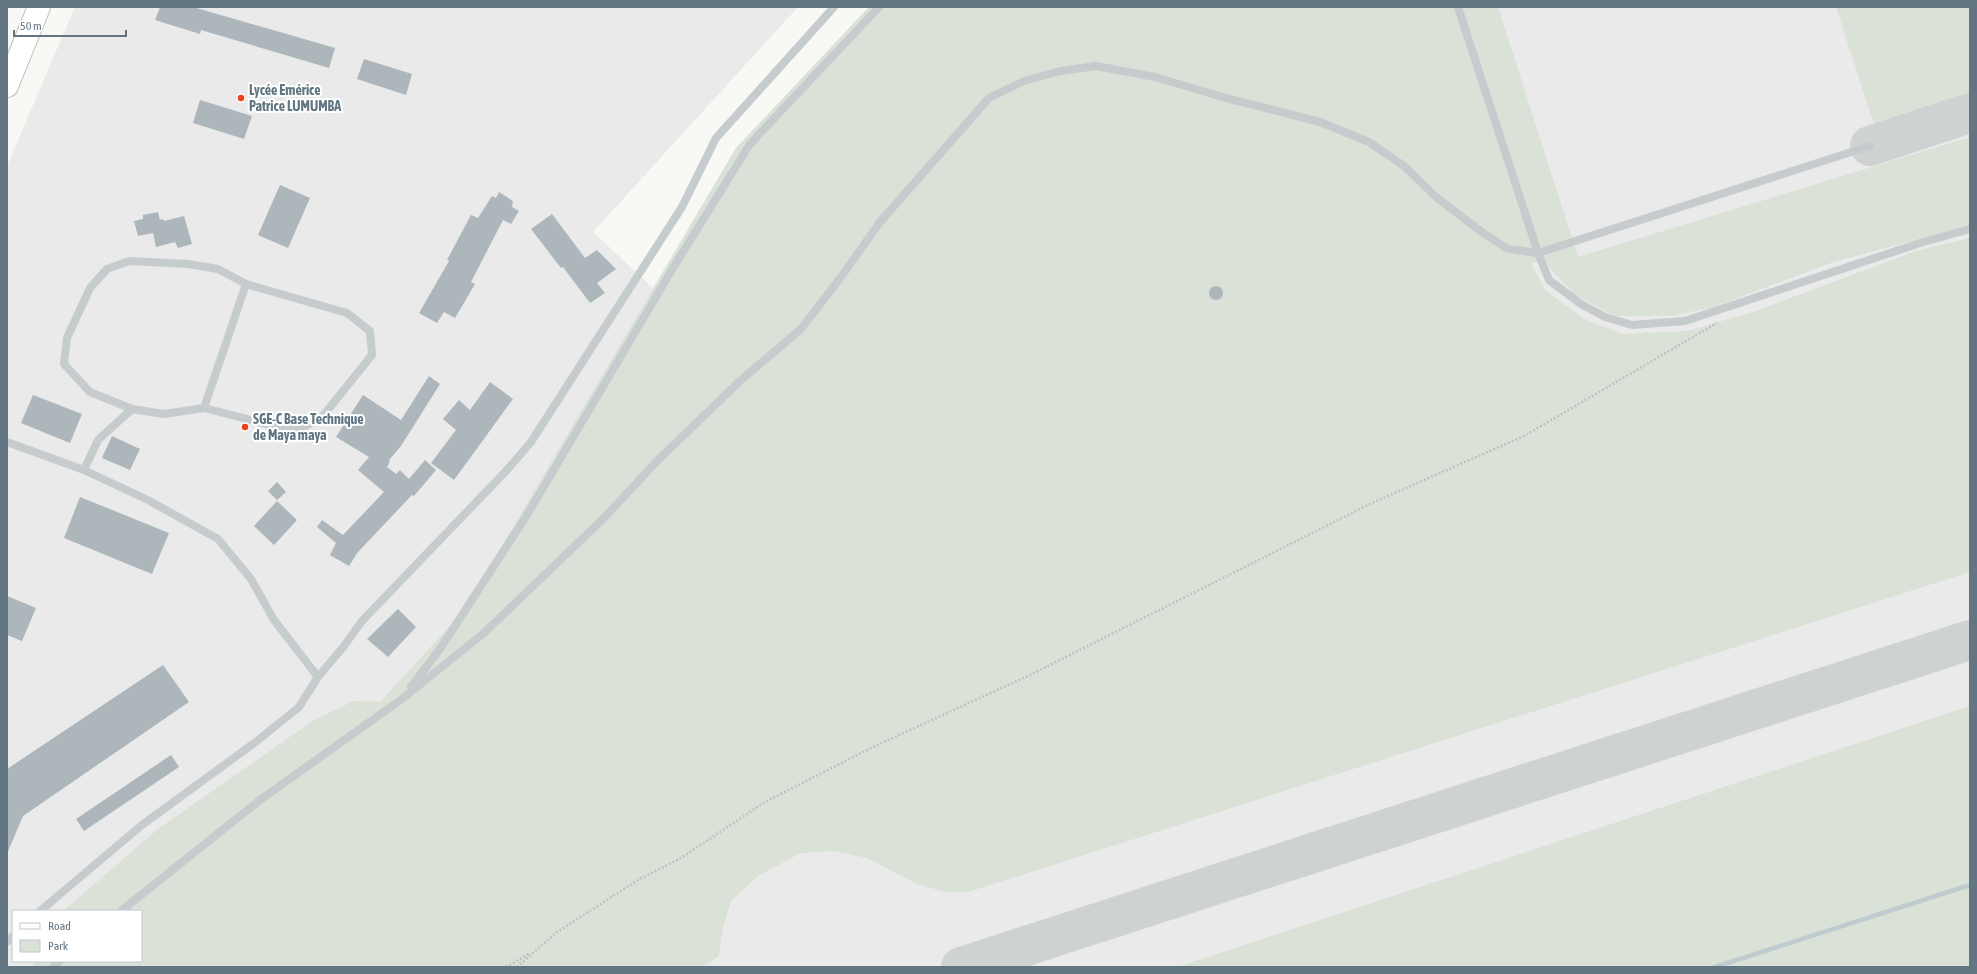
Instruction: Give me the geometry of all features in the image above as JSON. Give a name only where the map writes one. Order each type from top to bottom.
[{"type":"main road","points":[[7,86],[39,7]]},
{"type":"lane","points":[[41,910],[142,825],[257,741],[299,707],[318,677],[344,646],[362,621],[507,470],[531,442],[682,207],[716,138],[834,7]]},
{"type":"lane","points":[[402,699],[440,649],[527,515],[673,268],[750,144],[879,7]]},
{"type":"lane","points":[[1458,7],[1538,252],[1549,280],[1581,304],[1605,317],[1632,325],[1685,321],[1920,243],[1970,229]]},
{"type":"lane","points":[[122,910],[260,800],[402,699],[484,633],[604,518],[658,460],[729,391],[801,329],[841,277],[880,222],[989,98],[1024,81],[1060,71],[1096,66],[1155,77],[1226,98],[1320,122],[1369,142],[1404,166],[1442,201],[1483,233],[1508,249],[1538,252],[1870,146]]},
{"type":"lane","points":[[129,261],[188,264],[218,269],[246,284],[348,313],[370,332],[372,355],[322,417],[302,428],[285,429],[204,408],[164,414],[132,409],[90,392],[64,364],[67,338],[90,288],[107,269],[129,261]]},
{"type":"lane","points":[[204,408],[246,284]]},
{"type":"lane","points":[[84,470],[98,440],[132,409]]},
{"type":"lane","points":[[7,442],[84,470],[148,500],[218,539],[251,580],[274,620],[318,677]]},
{"type":"path","points":[[517,967],[557,932],[638,880],[680,858],[765,802],[873,747],[1030,675],[1372,503],[1524,436],[1721,321]]},
{"type":"path","points":[[506,967],[535,951]]},
{"type":"shaded area","points":[[75,7],[798,7],[593,232],[653,288],[736,148],[869,7],[1970,7],[1970,967],[7,967],[7,166]]},
{"type":"green space","points":[[869,7],[1498,7],[1578,257],[1970,137],[1970,226],[1836,261],[1714,307],[1671,316],[1614,316],[1574,294],[1544,262],[1531,263],[1545,290],[1584,319],[1623,334],[1688,331],[1756,311],[1916,251],[1970,238],[1970,572],[968,892],[945,892],[917,884],[867,858],[834,851],[801,853],[758,876],[731,901],[722,931],[719,956],[702,967],[34,967],[33,962],[142,962],[142,910],[64,910],[158,829],[314,720],[354,701],[380,702],[463,612],[736,148]]},
{"type":"green space","points":[[1836,7],[1970,7],[1970,104],[1877,134]]},
{"type":"green space","points":[[1970,706],[1970,967],[1177,967]]},
{"type":"building","points":[[160,7],[193,7],[335,48],[329,68],[201,30],[200,34],[155,20]]},
{"type":"building","points":[[364,59],[412,74],[406,95],[357,79]]},
{"type":"building","points":[[200,100],[252,116],[244,139],[193,123]]},
{"type":"building","points":[[280,185],[310,198],[288,248],[258,235]]},
{"type":"building","points":[[499,192],[513,201],[512,207],[519,211],[511,224],[503,220],[471,282],[475,284],[455,318],[444,312],[437,323],[419,313],[449,261],[447,260],[471,215],[478,218],[492,196],[496,198]]},
{"type":"building","points":[[158,212],[160,220],[163,219],[164,221],[184,216],[192,244],[178,248],[175,242],[156,247],[153,233],[138,236],[134,221],[143,219],[143,215]]},
{"type":"building","points":[[552,214],[585,258],[597,250],[616,269],[597,283],[605,293],[590,303],[563,267],[561,268],[531,229]]},
{"type":"building","points":[[1213,286],[1219,286],[1223,290],[1223,296],[1219,300],[1213,300],[1209,296],[1209,290]]},
{"type":"building","points":[[429,376],[440,384],[401,446],[389,460],[390,461],[387,467],[396,474],[400,470],[409,479],[425,460],[436,470],[414,496],[412,495],[358,552],[349,566],[330,555],[336,543],[317,527],[322,520],[343,535],[384,492],[358,470],[369,457],[336,437],[363,395],[401,420]]},
{"type":"building","points":[[490,382],[513,399],[454,480],[431,463],[456,430],[443,419],[459,400],[470,410]]},
{"type":"building","points":[[33,395],[82,414],[70,443],[21,423]]},
{"type":"building","points":[[112,436],[140,449],[130,470],[102,458]]},
{"type":"building","points":[[277,482],[286,492],[277,500],[268,491]]},
{"type":"building","points":[[80,497],[169,533],[152,574],[64,538]]},
{"type":"building","points":[[277,501],[297,520],[274,545],[254,526]]},
{"type":"building","points":[[7,596],[36,608],[22,641],[7,635]]},
{"type":"building","points":[[398,609],[416,627],[388,657],[367,639]]},
{"type":"building","points":[[163,665],[189,702],[23,816],[7,854],[7,769]]},
{"type":"building","points":[[171,755],[179,767],[84,831],[76,819]]},
{"type":"waterway","points":[[1715,967],[1970,885]]},
{"type":"taxiway","points":[[1870,146],[1970,113]]},
{"type":"taxiway","points":[[961,967],[1970,640]]},
{"type":"place","name":"Lycée Emérice Patrice LUMUMBA","points":[[241,98]]},
{"type":"place","name":"SGE-C Base Technique de Maya maya","points":[[245,427]]}]
